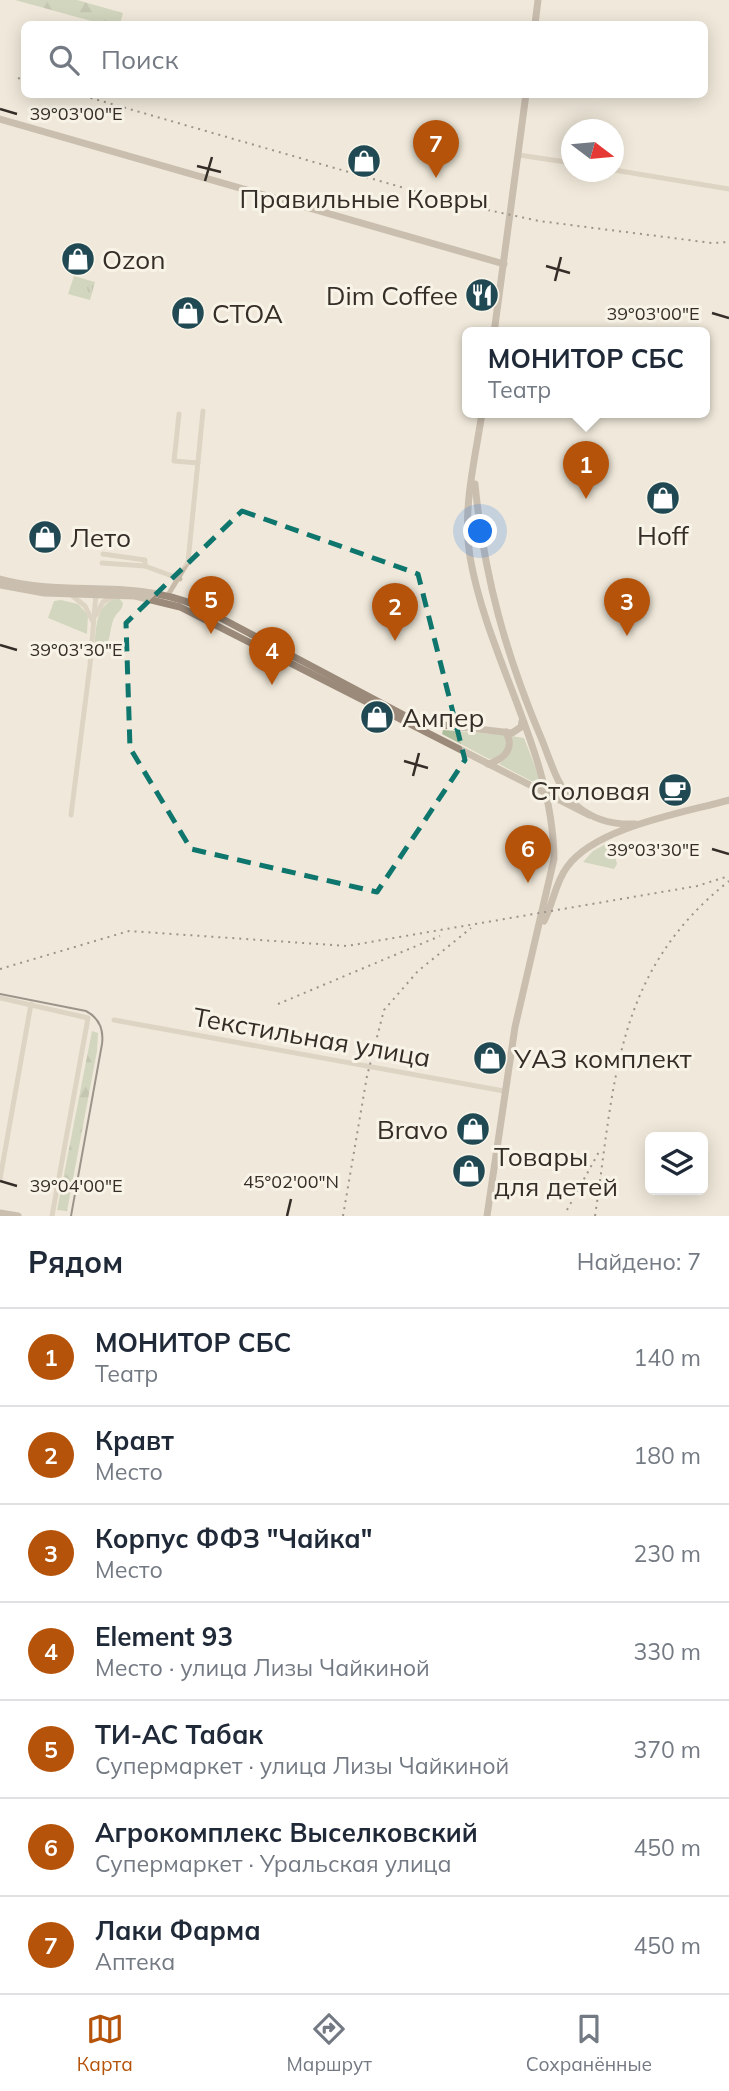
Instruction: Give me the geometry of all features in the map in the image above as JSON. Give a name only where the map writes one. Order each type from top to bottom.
[{"type":"main road","points":[[535,21],[538,0]]},
{"type":"main road","points":[[495,327],[526,98]]},
{"type":"main road","points":[[0,119],[504,264]]},
{"type":"main road","points":[[481,418],[467,524],[470,552],[502,667],[548,796],[554,859],[504,1091],[487,1216]]},
{"type":"main road","points":[[473,470],[480,534],[506,646],[557,779],[565,793],[589,815]]},
{"type":"main road","points":[[470,552],[480,534]]},
{"type":"main road","points":[[0,579],[45,587],[150,598],[196,613],[412,722],[506,732],[517,731],[522,721]]},
{"type":"main road","points":[[0,585],[31,592],[70,594],[146,590],[169,595],[198,606],[548,796],[613,824],[648,824]]},
{"type":"main road","points":[[502,667],[506,646]]},
{"type":"main road","points":[[487,764],[505,756],[510,743],[506,732]]},
{"type":"main road","points":[[530,968],[541,926],[562,874],[571,862],[588,848],[625,831],[729,800]]},
{"type":"main road","points":[[554,859],[564,865],[571,862]]},
{"type":"main road","points":[[0,1213],[18,1216]]},
{"type":"street","points":[[519,155],[561,161]]},
{"type":"street","points":[[624,172],[729,188]]},
{"type":"street","points":[[169,595],[188,562],[203,411]]},
{"type":"street","points":[[179,414],[174,461],[198,463]]},
{"type":"street","points":[[103,554],[145,561],[145,566]]},
{"type":"street","points":[[102,563],[145,566],[180,579]]},
{"type":"street","points":[[71,815],[96,591]]},
{"type":"street","points":[[70,594],[85,606],[94,625]]},
{"type":"street","points":[[94,625],[103,602],[124,594]]},
{"type":"street","points":[[0,998],[88,1018],[52,1216]]},
{"type":"street","points":[[0,1179],[32,1004]]},
{"type":"street","name":"Текстильная улица","points":[[114,1020],[504,1091]]},
{"type":"highlighted area","points":[[242,511],[418,574],[465,760],[377,892],[191,849],[130,748],[126,623]]},
{"type":"green space","points":[[15,0],[77,0],[123,13],[121,21],[91,21]]},
{"type":"green space","points":[[74,276],[95,282],[90,300],[68,294]]},
{"type":"green space","points":[[118,597],[123,603],[122,608],[114,618],[107,643],[102,651],[98,651],[94,648],[98,618],[105,606]]},
{"type":"green space","points":[[54,601],[78,604],[88,615],[87,634],[48,618]]},
{"type":"green space","points":[[443,730],[505,735],[506,749],[496,758],[489,759],[442,734]]},
{"type":"green space","points":[[511,736],[524,738],[543,787],[499,764],[510,752]]},
{"type":"green space","points":[[611,841],[617,864],[614,869],[583,862],[593,851]]},
{"type":"green space","points":[[92,1031],[98,1033],[97,1051],[67,1211],[57,1210]]},
{"type":"tram line","points":[[0,994],[86,1011],[94,1017],[101,1029],[102,1044],[71,1216]]},
{"type":"railway","points":[[91,98],[460,204],[539,221],[712,243],[729,242]]},
{"type":"railway","points":[[0,969],[129,931],[347,946],[697,886],[729,876]]},
{"type":"railway","points":[[595,1216],[616,1076],[626,1033],[641,992],[662,953],[691,916],[729,881]]},
{"type":"railway","points":[[343,1216],[367,1076],[384,1010],[418,971],[471,928]]},
{"type":"railway","points":[[278,1004],[440,936]]},
{"type":"railway","points":[[567,1210],[600,1150]]},
{"type":"place","name":"Правильные Ковры","points":[[364,161]]},
{"type":"place","name":"Лаки Фарма","points":[[436,178]]},
{"type":"place","name":"Ozon","points":[[78,259]]},
{"type":"place","name":"Dim Coffee","points":[[482,295]]},
{"type":"place","name":"СТОА","points":[[188,313]]},
{"type":"place","name":"Hoff","points":[[663,498]]},
{"type":"place","name":"МОНИТОР СБС","points":[[586,499]]},
{"type":"place","name":"Лето","points":[[45,537]]},
{"type":"place","name":"ТИ-АС Табак","points":[[211,634]]},
{"type":"place","name":"Корпус ФФЗ \"Чайка\"","points":[[627,636]]},
{"type":"place","name":"Кравт","points":[[395,641]]},
{"type":"place","name":"Element 93","points":[[272,685]]},
{"type":"place","name":"Ампер","points":[[377,717]]},
{"type":"place","name":"Столовая","points":[[675,790]]},
{"type":"place","name":"Агрокомплекс Выселковский","points":[[528,883]]},
{"type":"place","name":"УАЗ комплект","points":[[490,1058]]},
{"type":"place","name":"Bravo","points":[[473,1129]]},
{"type":"place","name":"Товары для детей","points":[[469,1171]]}]
